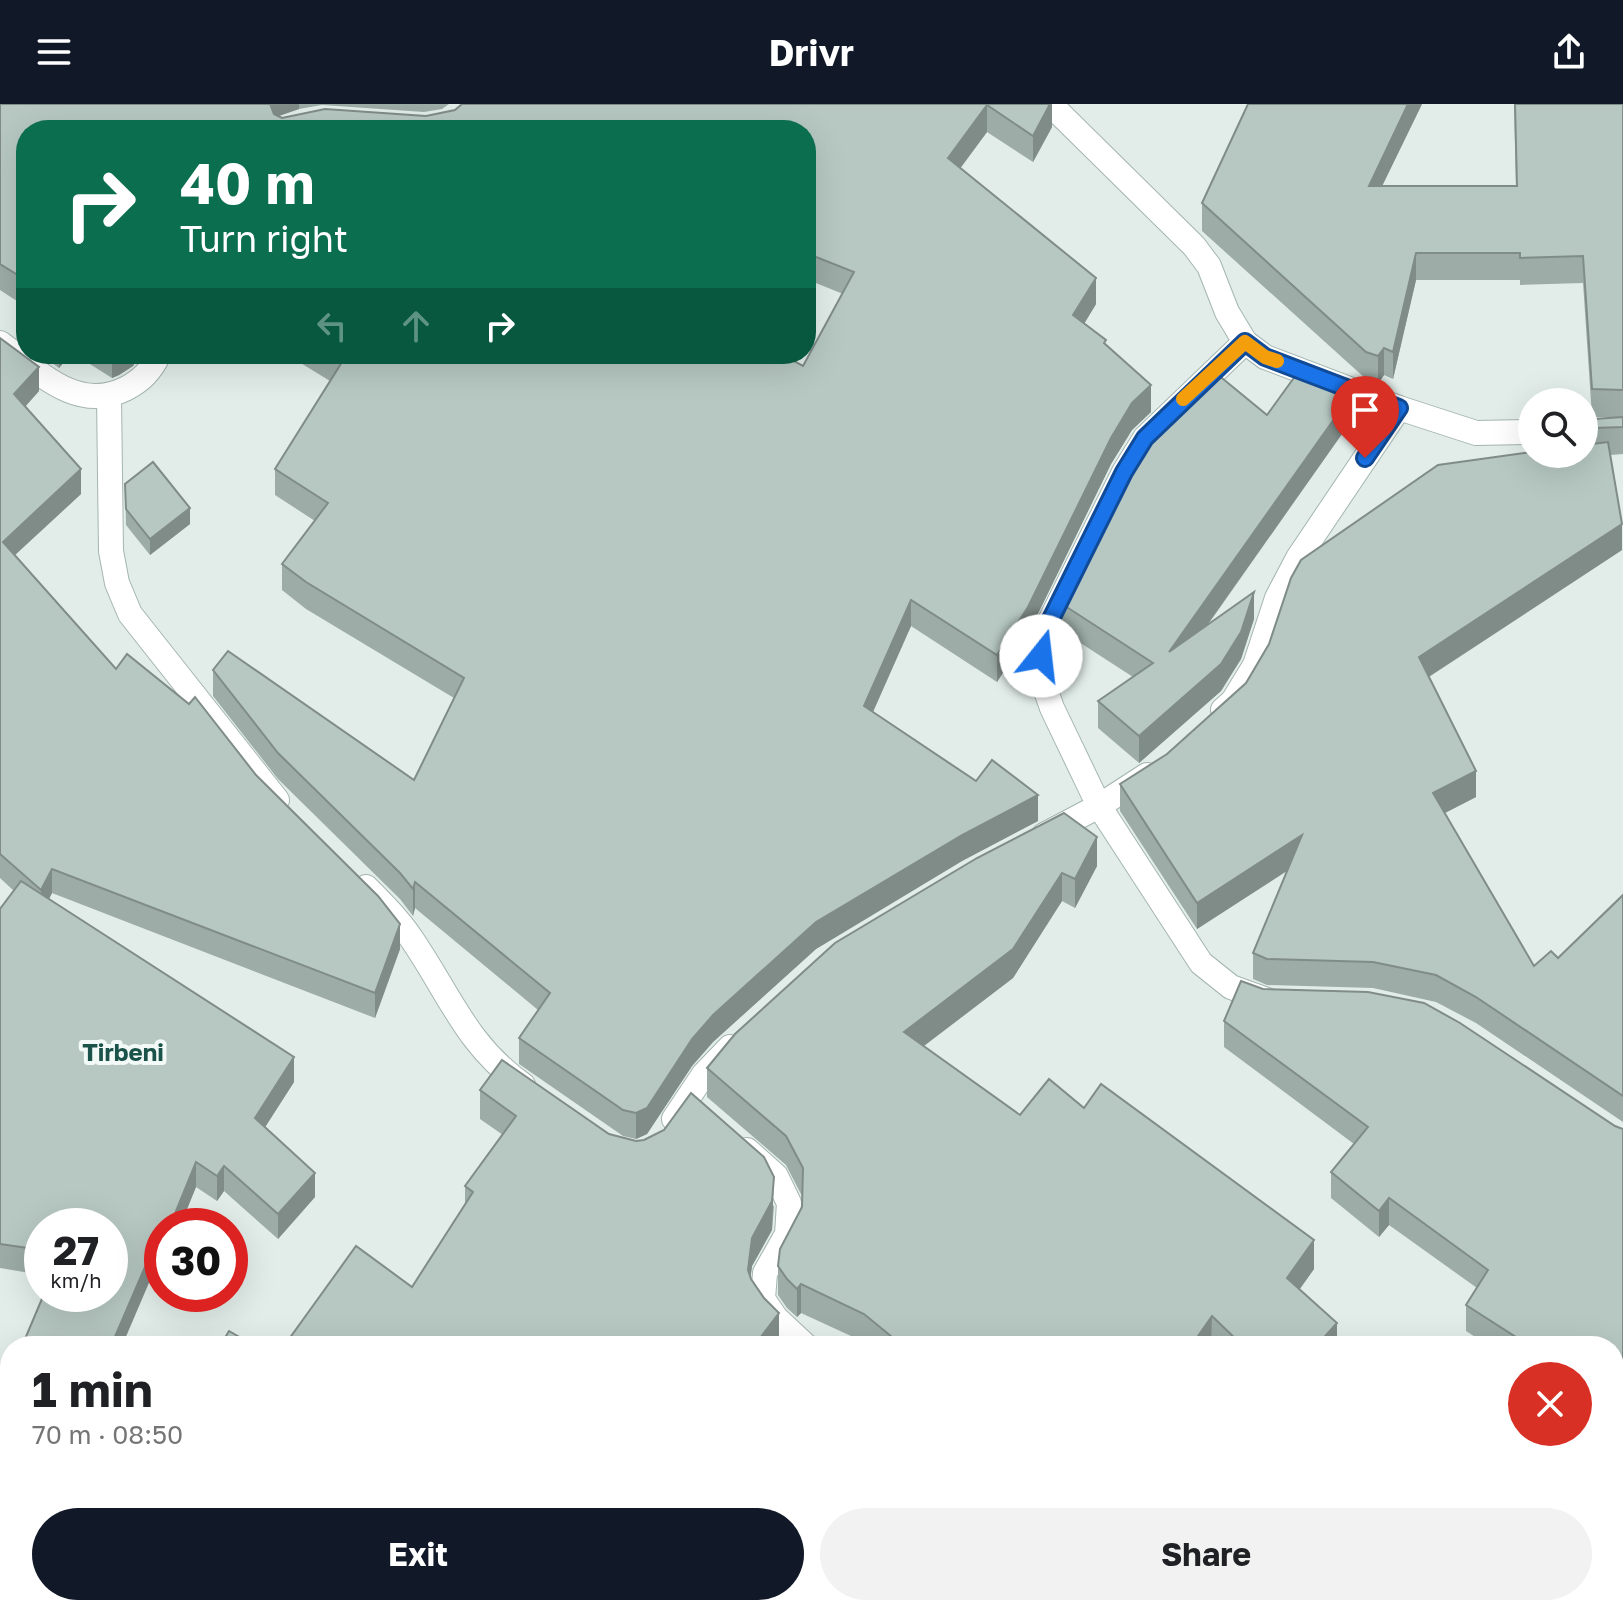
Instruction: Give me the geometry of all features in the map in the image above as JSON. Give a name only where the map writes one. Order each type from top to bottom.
[{"type":"street","points":[[1050,104],[1194,246],[1209,266],[1227,312],[1245,342],[1265,357],[1399,408],[1476,433],[1518,432]]},
{"type":"street","points":[[1245,342],[1145,438],[1124,472],[1042,637],[1040,674],[1052,708],[1099,806],[1201,963],[1231,987],[1264,1000],[1295,1001]]},
{"type":"street","points":[[28,364],[57,385],[81,396],[109,397],[140,381],[152,364]]},
{"type":"street","points":[[109,397],[111,551],[117,583],[130,614],[267,789],[289,812]]},
{"type":"street","points":[[1200,730],[1233,701],[1255,665],[1277,598],[1298,558],[1399,408]]},
{"type":"street","points":[[1598,432],[1623,431]]},
{"type":"street","points":[[1022,847],[1099,806],[1168,759]]},
{"type":"street","points":[[344,867],[389,910],[412,939],[478,1046],[500,1069],[547,1102]]},
{"type":"street","points":[[664,1134],[704,1074],[747,1032]]},
{"type":"street","points":[[687,1099],[709,1118]]},
{"type":"street","points":[[732,1137],[776,1176],[789,1203],[787,1234],[765,1273],[763,1299],[776,1318],[795,1336]]},
{"type":"building","points":[[0,104],[270,104],[274,114],[282,118],[325,109],[426,116],[455,110],[462,104],[1050,104],[1033,136],[987,105],[948,158],[1096,278],[1073,315],[1106,340],[1104,343],[1151,385],[1132,403],[1111,438],[1028,607],[997,655],[911,600],[864,706],[976,781],[992,760],[1038,795],[962,835],[816,922],[713,1015],[692,1039],[647,1108],[636,1113],[623,1110],[519,1038],[550,993],[415,882],[413,889],[278,753],[213,670],[228,651],[414,780],[464,678],[306,582],[282,564],[328,503],[275,469],[341,364],[816,364],[816,342],[854,272],[816,257],[816,120],[16,120],[16,274],[0,264]]},
{"type":"building","points":[[1248,104],[1408,104],[1369,186],[1517,186],[1515,104],[1623,104],[1623,390],[1592,388],[1583,256],[1520,258],[1520,253],[1416,253],[1393,352],[1384,348],[1378,356],[1366,352],[1202,203]]},
{"type":"building","points":[[0,338],[16,350],[16,364],[35,364],[39,367],[14,394],[81,469],[3,542],[116,669],[127,654],[189,704],[195,697],[256,775],[378,896],[400,924],[375,993],[52,869],[41,890],[0,854]]},
{"type":"building","points":[[1301,368],[1349,398],[1169,652],[1254,592],[1241,632],[1221,664],[1139,736],[1098,701],[1153,663],[1062,604],[1137,452],[1157,421],[1173,405],[1176,407],[1211,369],[1267,415]]},
{"type":"building","points":[[1623,417],[1623,427],[1598,428],[1598,419]]},
{"type":"building","points":[[1608,442],[1622,524],[1419,657],[1476,771],[1433,793],[1534,966],[1551,951],[1558,958],[1623,895],[1623,1096],[1476,997],[1436,975],[1373,962],[1267,959],[1253,953],[1302,835],[1197,903],[1120,784],[1167,754],[1246,683],[1269,644],[1291,578],[1301,560],[1438,465],[1518,454],[1518,468],[1598,468],[1598,443]]},
{"type":"building","points":[[153,462],[190,508],[150,539],[126,509],[125,484]]},
{"type":"building","points":[[1064,813],[1097,837],[1075,879],[1062,873],[1013,949],[904,1032],[1020,1115],[1049,1079],[1084,1108],[1101,1084],[1314,1240],[1287,1278],[1337,1323],[1325,1336],[1233,1336],[1212,1316],[1198,1336],[891,1336],[864,1314],[801,1284],[797,1289],[787,1279],[778,1266],[780,1249],[802,1207],[803,1168],[786,1136],[707,1068],[735,1034],[835,943],[977,858]]},
{"type":"building","points":[[21,881],[294,1057],[255,1118],[315,1173],[278,1214],[224,1166],[217,1176],[196,1162],[177,1208],[144,1208],[144,1269],[128,1306],[128,1208],[24,1208],[24,1247],[0,1244],[0,909]]},
{"type":"building","points":[[1241,981],[1263,989],[1368,992],[1424,1003],[1623,1129],[1623,1336],[1514,1336],[1466,1305],[1488,1270],[1389,1198],[1379,1211],[1331,1172],[1368,1127],[1224,1021]]},
{"type":"building","points":[[502,1060],[609,1134],[636,1141],[664,1130],[691,1093],[764,1157],[774,1177],[772,1201],[752,1238],[748,1270],[764,1298],[779,1313],[762,1336],[291,1336],[356,1246],[412,1287],[473,1192],[465,1186],[516,1116],[480,1090]]},
{"type":"building","points":[[36,1312],[126,1312],[115,1336],[26,1336]]},
{"type":"slow traffic","points":[[1183,399],[1245,342],[1265,357],[1277,361]]},
{"type":"district","name":"Tirbeni","points":[[123,1053]]},
{"type":"route","points":[[1041,656],[1042,637],[1124,472],[1145,438],[1245,342],[1265,357],[1399,408],[1365,458]]}]
